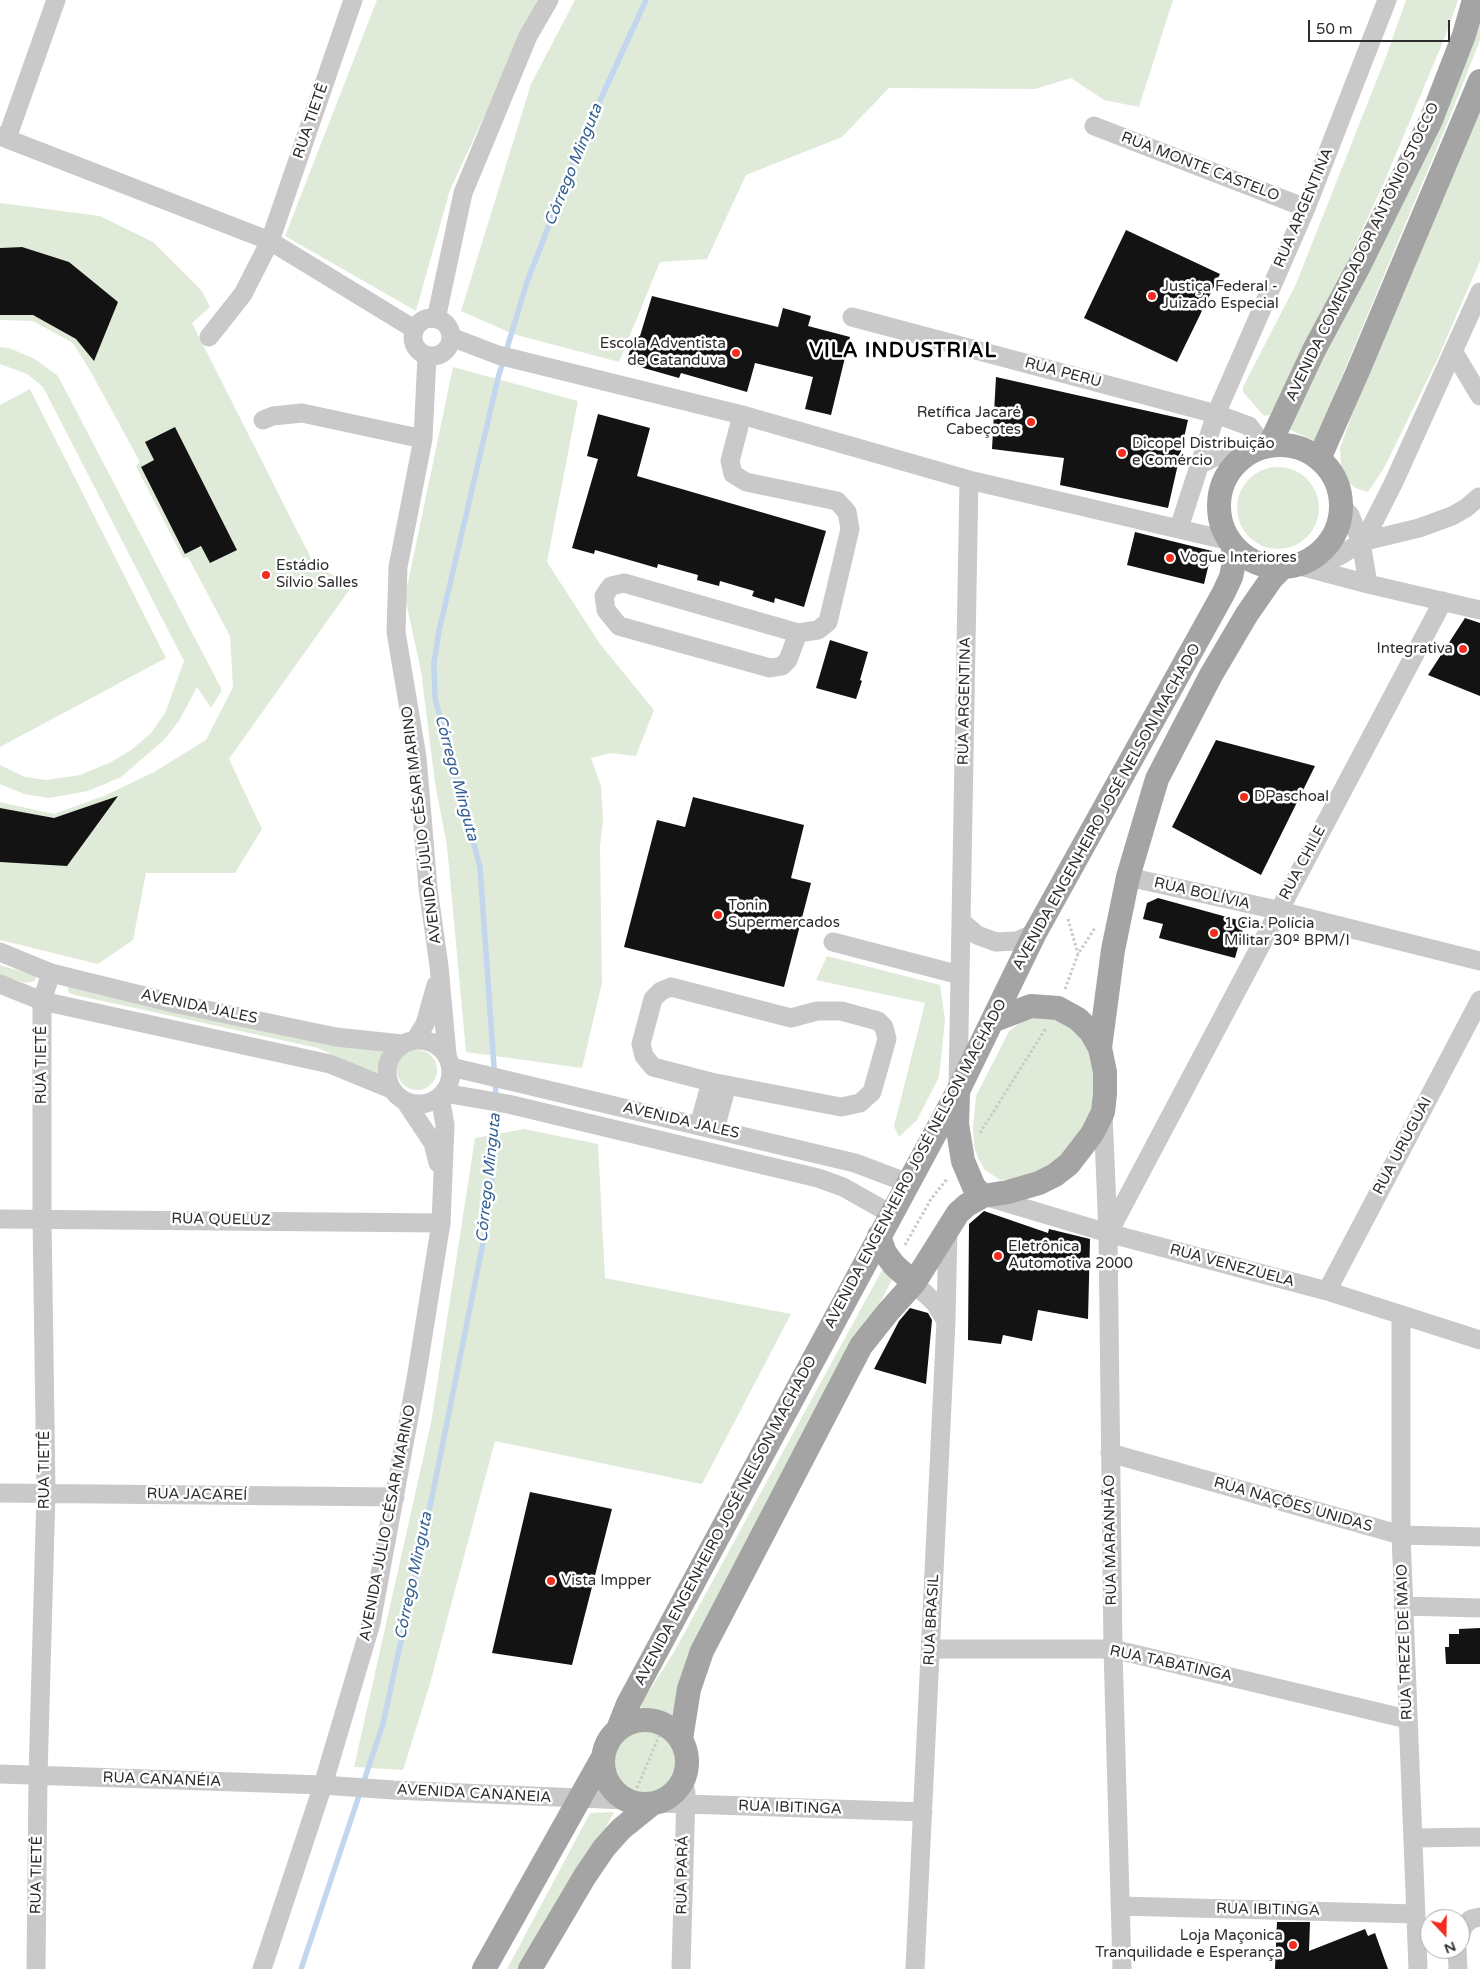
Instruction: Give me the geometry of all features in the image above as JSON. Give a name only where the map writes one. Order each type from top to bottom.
[{"type":"main road","name":"AVENIDA COMENDADOR ANTÔNIO STOCCO","points":[[1260,449],[1359,266],[1431,120],[1464,35],[1474,0]]},
{"type":"main road","points":[[1319,459],[1480,81]]},
{"type":"main road","points":[[1289,446],[1305,450],[1319,459],[1329,470],[1337,484],[1340,505],[1340,515],[1336,530],[1328,542],[1318,553],[1295,564],[1258,563],[1242,554],[1231,543],[1223,529],[1219,515],[1222,487],[1236,463],[1260,449],[1289,446]]},
{"type":"main road","name":"AVENIDA ENGENHEIRO JOSÉ NELSON MACHADO","points":[[603,1757],[605,1747],[618,1729],[628,1704],[958,1091],[1035,933],[1223,594],[1231,577],[1235,558],[1231,543]]},
{"type":"main road","name":"AVENIDA ENGENHEIRO JOSÉ NELSON MACHADO","points":[[681,1739],[690,1688],[702,1651],[861,1346],[914,1283],[958,1213],[967,1205],[984,1196],[1008,1192],[1038,1183],[1055,1175],[1079,1152],[1092,1134],[1103,1112],[1105,1072],[1100,1048],[1113,950],[1128,877],[1157,779],[1211,675],[1247,614],[1272,578],[1295,564]]},
{"type":"main road","points":[[992,1021],[1031,1006],[1058,1008],[1078,1020],[1090,1032],[1100,1048]]},
{"type":"main road","points":[[958,1091],[957,1124],[963,1160],[974,1186],[984,1196]]},
{"type":"main road","points":[[879,1236],[886,1253],[894,1265],[914,1283]]},
{"type":"main road","points":[[603,1757],[603,1770],[615,1792],[641,1802],[668,1798],[684,1780],[688,1759],[686,1749],[681,1739],[673,1730],[663,1723],[652,1720],[628,1723],[618,1729]]},
{"type":"main road","points":[[484,1969],[603,1757]]},
{"type":"main road","points":[[530,1969],[585,1876],[604,1848],[641,1802]]},
{"type":"main road","points":[[496,1969],[500,1939]]},
{"type":"street","points":[[56,0],[3,137],[270,241],[414,329]]},
{"type":"street","name":"RUA TIETÊ","points":[[209,337],[243,294],[270,241],[353,0]]},
{"type":"street","points":[[436,319],[462,193],[528,36],[549,0]]},
{"type":"street","name":"RUA ARGENTINA","points":[[1179,528],[1216,414],[1306,208],[1387,0]]},
{"type":"street","name":"RUA MONTE CASTELO","points":[[1094,126],[1306,208]]},
{"type":"street","points":[[1295,564],[1330,560],[1361,542],[1368,533],[1393,484],[1480,292]]},
{"type":"street","name":"RUA PERU","points":[[852,317],[1216,414],[1249,426],[1260,449]]},
{"type":"street","points":[[427,319],[436,319],[444,322],[449,329],[451,338],[449,346],[444,352],[436,356],[427,356],[414,346],[412,337],[414,329],[420,322],[427,319]]},
{"type":"street","points":[[451,338],[506,357],[742,415],[969,480],[1179,528],[1231,543]]},
{"type":"street","points":[[1453,351],[1480,396]]},
{"type":"street","name":"AVENIDA JÚLIO CÉSAR MARINO","points":[[427,356],[423,439],[398,567],[396,632],[417,757],[428,888],[449,1060]]},
{"type":"street","points":[[263,420],[273,416],[302,413],[423,439]]},
{"type":"street","points":[[742,415],[730,461],[733,474],[746,482],[837,501],[847,512],[850,529],[828,622],[818,630],[798,633],[624,583],[610,586],[604,596],[606,610],[618,626],[770,668],[782,666],[788,660],[798,633]]},
{"type":"street","points":[[1199,465],[1229,450],[1260,449]]},
{"type":"street","name":"RUA ARGENTINA","points":[[958,1091],[969,480]]},
{"type":"street","points":[[1361,542],[1419,528],[1452,516],[1466,508],[1479,497]]},
{"type":"street","points":[[1340,505],[1350,515],[1361,542],[1368,584]]},
{"type":"street","points":[[1295,564],[1368,584],[1480,610]]},
{"type":"street","name":"RUA CHILE","points":[[1108,1233],[1443,601]]},
{"type":"street","name":"RUA BOLÍVIA","points":[[1128,877],[1278,911],[1480,961]]},
{"type":"street","points":[[962,922],[977,935],[996,942],[1017,941],[1035,933]]},
{"type":"street","points":[[833,942],[960,976]]},
{"type":"street","name":"AVENIDA JALES","points":[[0,952],[52,973],[172,1002],[336,1037],[408,1042]]},
{"type":"street","name":"AVENIDA JÚLIO CÉSAR MARINO","points":[[408,1042],[425,1024],[433,999],[439,966]]},
{"type":"street","name":"RUA TIETÊ","points":[[36,1969],[38,1776],[46,1493],[42,1218],[42,1001],[52,973]]},
{"type":"street","name":"AVENIDA JALES","points":[[0,984],[42,1001],[330,1064],[398,1095]]},
{"type":"street","points":[[671,988],[792,1018],[818,1011],[841,1011],[878,1021],[884,1027],[887,1039],[872,1092],[860,1103],[841,1107],[719,1083],[654,1067],[644,1056],[641,1044],[652,999],[661,991],[671,988]]},
{"type":"street","name":"RUA URUGUAI","points":[[1327,1291],[1480,1000]]},
{"type":"street","points":[[424,1040],[433,1042],[449,1060],[452,1076],[442,1095],[434,1101],[419,1104],[398,1095],[387,1080],[386,1070],[389,1060],[394,1051],[408,1042],[424,1040]]},
{"type":"street","name":"AVENIDA JALES","points":[[449,1060],[490,1076],[855,1163],[908,1183]]},
{"type":"street","points":[[707,1127],[719,1083]]},
{"type":"street","name":"AVENIDA JÚLIO CÉSAR MARINO","points":[[398,1095],[433,1142],[442,1182]]},
{"type":"street","name":"AVENIDA JÚLIO CÉSAR MARINO","points":[[262,1969],[323,1785],[371,1623],[395,1497],[441,1222],[446,1125],[442,1095]]},
{"type":"street","name":"AVENIDA JALES","points":[[442,1095],[500,1103],[818,1178],[843,1187],[891,1214]]},
{"type":"street","name":"RUA MARANHÃO","points":[[1103,1112],[1108,1233],[1113,1649],[1122,1969]]},
{"type":"street","name":"RUA VENEZUELA","points":[[984,1196],[1108,1233],[1327,1291],[1480,1340]]},
{"type":"street","name":"RUA QUELUZ","points":[[0,1218],[441,1222]]},
{"type":"street","name":"RUA BRASIL","points":[[915,1969],[946,1321],[948,1228]]},
{"type":"street","points":[[914,1283],[936,1303],[946,1321]]},
{"type":"street","name":"RUA TREZE DE MAIO","points":[[1401,1316],[1401,1535],[1418,1969]]},
{"type":"street","name":"RUA NAÇÕES UNIDAS","points":[[1110,1453],[1401,1535],[1480,1537]]},
{"type":"street","name":"RUA JACAREÍ","points":[[0,1493],[395,1497]]},
{"type":"street","points":[[1403,1606],[1480,1608]]},
{"type":"street","name":"RUA TABATINGA","points":[[931,1649],[1113,1649],[1407,1719]]},
{"type":"street","name":"RUA CANANÉIA","points":[[0,1774],[323,1785]]},
{"type":"street","name":"RUA PARÁ","points":[[681,1969],[684,1780]]},
{"type":"street","name":"AVENIDA CANANEIA","points":[[323,1785],[641,1802]]},
{"type":"street","name":"RUA IBITINGA","points":[[641,1802],[923,1812]]},
{"type":"street","points":[[1414,1838],[1480,1837]]},
{"type":"street","name":"RUA IBITINGA","points":[[1120,1906],[1416,1914]]},
{"type":"path","points":[[894,1265],[931,1199],[963,1160],[1058,1008],[1078,954],[1060,888]]},
{"type":"path","points":[[641,1802],[663,1723]]},
{"type":"green space","points":[[377,0],[538,0],[450,190],[416,311],[285,236]]},
{"type":"green space","points":[[575,0],[1173,0],[1139,107],[1104,100],[1071,78],[1035,89],[889,88],[842,137],[746,175],[707,259],[660,262],[619,362],[513,334],[461,311],[531,84]]},
{"type":"green space","points":[[1406,0],[1458,0],[1447,32],[1386,178],[1331,297],[1270,415],[1264,416],[1243,392],[1243,387],[1296,284],[1387,54]]},
{"type":"green space","points":[[1480,19],[1480,40],[1315,441],[1284,427]]},
{"type":"green space","points":[[1480,105],[1480,261],[1438,358],[1384,468],[1368,492],[1355,488],[1346,480],[1341,466],[1340,448],[1353,411],[1409,281]]},
{"type":"green space","name":"Estádio Sílvio Salles","points":[[0,203],[100,216],[153,242],[202,291],[210,307],[192,323],[314,564],[352,586],[229,759],[262,829],[235,873],[146,873],[133,940],[98,964],[0,940],[0,860],[67,865],[108,810],[105,801],[54,818],[0,808],[0,802],[54,814],[104,796],[154,772],[206,740],[233,687],[230,636],[188,557],[183,558],[136,466],[140,462],[73,343],[33,321],[0,320],[0,315],[33,315],[76,339],[94,360],[22,247],[0,248]],"holes":[[[175,427],[237,549],[210,563],[201,546],[185,554],[141,467],[154,460],[145,442]]]},
{"type":"green space","points":[[0,347],[9,348],[35,359],[58,376],[222,690],[211,708],[197,687],[179,721],[163,741],[121,777],[88,791],[49,798],[24,794],[0,784],[0,765],[25,777],[46,780],[80,775],[111,762],[131,750],[151,733],[165,713],[184,661],[43,387],[27,374],[0,364]]},
{"type":"green space","points":[[453,367],[578,401],[547,562],[600,644],[654,710],[636,756],[610,753],[591,758],[601,786],[603,821],[600,846],[602,983],[582,1068],[466,1052],[447,846],[435,783],[421,671],[405,597]]},
{"type":"green space","points":[[30,389],[166,658],[0,747],[0,405]]},
{"type":"green space","points":[[1278,467],[1294,470],[1307,479],[1316,492],[1319,508],[1316,524],[1307,537],[1294,546],[1278,549],[1262,546],[1249,537],[1240,524],[1237,508],[1240,492],[1249,479],[1262,470]]},
{"type":"green space","points":[[827,956],[940,985],[945,1020],[939,1077],[917,1120],[899,1137],[894,1126],[925,1003],[816,980]]},
{"type":"green space","points":[[0,965],[33,975],[36,978],[34,981],[26,983],[0,975]]},
{"type":"green space","points":[[71,983],[358,1049],[377,1049],[383,1052],[376,1075],[318,1048],[75,995],[69,993],[68,988]]},
{"type":"green space","points":[[1028,1017],[1065,1018],[1096,1050],[1099,1103],[1072,1153],[1020,1180],[1000,1180],[985,1170],[974,1146],[973,1127],[976,1096],[1009,1031]]},
{"type":"green space","points":[[421,1050],[428,1053],[434,1059],[437,1070],[436,1078],[428,1087],[421,1090],[413,1090],[406,1087],[398,1078],[397,1066],[400,1059],[409,1051]]},
{"type":"green space","points":[[524,1129],[598,1144],[605,1278],[791,1314],[702,1484],[495,1441],[429,1687],[403,1770],[354,1767],[431,1423],[475,1138]]},
{"type":"green space","points":[[882,1270],[893,1278],[691,1662],[679,1716],[639,1707],[674,1652]]},
{"type":"green space","points":[[645,1729],[658,1732],[669,1739],[676,1750],[679,1763],[676,1776],[669,1787],[658,1794],[645,1797],[632,1794],[621,1787],[614,1776],[611,1763],[614,1750],[621,1739],[632,1732]]},
{"type":"green space","points":[[614,1812],[532,1969],[507,1969],[590,1813]]},
{"type":"building","name":"Justiça Federal - Juizado Especial","points":[[1126,230],[1220,274],[1177,362],[1084,318]]},
{"type":"building","points":[[22,247],[69,262],[118,302],[94,361],[76,339],[33,315],[0,315],[0,248]]},
{"type":"building","points":[[652,296],[778,327],[783,308],[811,316],[808,326],[850,337],[831,415],[805,409],[813,377],[755,363],[747,392],[681,373],[679,378],[626,363],[634,338],[640,336]]},
{"type":"building","name":"Dicopel Distribuição e Comércio","points":[[996,377],[1188,420],[1168,508],[1060,485],[1064,458],[992,449]]},
{"type":"building","points":[[598,414],[650,428],[637,476],[826,531],[804,607],[775,598],[774,603],[752,596],[754,591],[720,581],[719,586],[697,580],[698,575],[658,564],[657,568],[595,550],[594,554],[572,548],[598,459],[587,456]]},
{"type":"building","points":[[175,427],[237,550],[210,563],[201,546],[185,554],[141,467],[154,460],[145,442]]},
{"type":"building","name":"Vogue Interiores","points":[[1135,532],[1212,551],[1204,584],[1127,565]]},
{"type":"building","name":"Integrativa","points":[[1465,618],[1480,623],[1480,696],[1428,675]]},
{"type":"building","points":[[830,640],[868,652],[856,699],[816,688]]},
{"type":"building","name":"DPaschoal","points":[[1216,740],[1315,766],[1261,875],[1172,827]]},
{"type":"building","points":[[118,796],[67,866],[0,862],[0,808],[54,818]]},
{"type":"building","name":"Tonin Supermercados","points":[[693,797],[804,825],[791,878],[811,883],[784,987],[624,947],[657,820],[685,827]]},
{"type":"building","points":[[1158,898],[1245,922],[1235,958],[1159,938],[1163,924],[1143,919],[1147,903]]},
{"type":"building","points":[[984,1211],[1048,1233],[1049,1229],[1090,1239],[1088,1319],[1038,1310],[1032,1341],[1003,1335],[1001,1344],[968,1340],[969,1224]]},
{"type":"building","points":[[910,1308],[928,1313],[932,1320],[926,1384],[874,1369],[899,1321]]},
{"type":"building","name":"Vista Impper","points":[[530,1492],[612,1509],[572,1665],[492,1653]]},
{"type":"building","points":[[1480,1628],[1480,1664],[1446,1664],[1445,1647],[1449,1647],[1449,1634],[1459,1634],[1459,1629]]},
{"type":"building","points":[[1277,1922],[1310,1922],[1309,1951],[1365,1929],[1368,1936],[1375,1933],[1388,1969],[1275,1969]]},
{"type":"waterway","name":"Córrego Minguta","points":[[301,1969],[383,1724],[432,1497],[487,1223],[498,1124],[480,867],[435,698],[434,663],[439,631],[498,378],[527,282],[581,142],[646,0]]},
{"type":"place","name":"Justiça Federal - Juizado Especial","points":[[1152,296]]},
{"type":"place","name":"Escola Adventista de Catanduva","points":[[736,353]]},
{"type":"place","name":"Retífica Jacaré Cabeçotes","points":[[1031,422]]},
{"type":"place","name":"Dicopel Distribuição e Comércio","points":[[1122,453]]},
{"type":"place","name":"Vogue Interiores","points":[[1170,558]]},
{"type":"place","name":"Estádio Sílvio Salles","points":[[266,575]]},
{"type":"place","name":"Integrativa","points":[[1463,649]]},
{"type":"place","name":"DPaschoal","points":[[1244,797]]},
{"type":"place","name":"Tonin Supermercados","points":[[718,915]]},
{"type":"place","name":"1 Cia. Polícia Militar 30º BPM/I","points":[[1214,933]]},
{"type":"place","name":"Eletrônica Automotiva 2000","points":[[998,1256]]},
{"type":"place","name":"Vista Impper","points":[[551,1581]]},
{"type":"place","name":"Loja Maçonica Tranquilidade e Esperança","points":[[1293,1945]]},
{"type":"district","name":"VILA INDUSTRIAL","points":[[903,352]]}]
